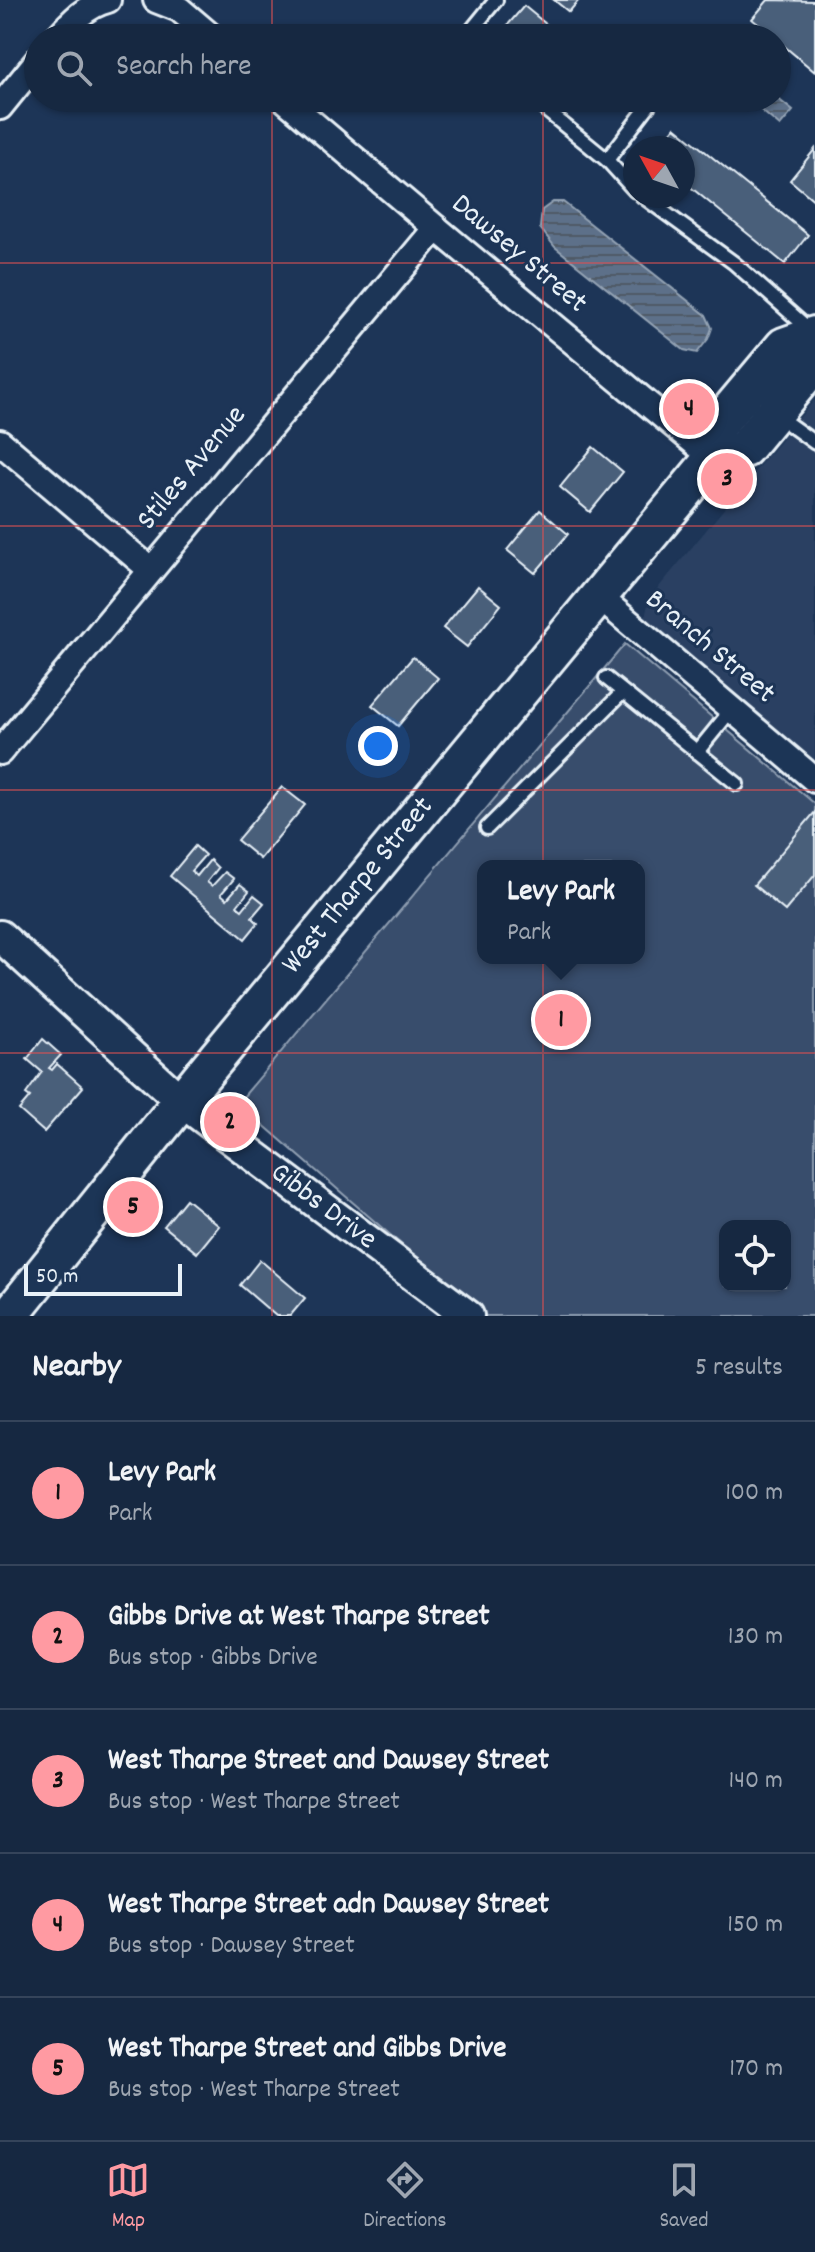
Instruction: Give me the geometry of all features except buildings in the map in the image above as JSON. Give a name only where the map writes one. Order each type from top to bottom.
[{"type":"main road","name":"West Tharpe Street","points":[[9,1316],[181,1101],[713,458],[744,449],[811,368],[814,336],[784,346],[716,427],[713,458]]},
{"type":"street","points":[[156,0],[179,9],[197,24]]},
{"type":"street","points":[[69,24],[98,2]]},
{"type":"street","points":[[0,107],[24,77]]},
{"type":"street","name":"Dawsey Street","points":[[299,112],[713,458]]},
{"type":"street","name":"Stiles Avenue","points":[[0,752],[436,228]]},
{"type":"street","points":[[0,442],[151,570]]},
{"type":"street","name":"Branch Street","points":[[598,596],[815,780]]},
{"type":"street","name":"Gibbs Drive","points":[[0,936],[181,1101],[468,1316]]},
{"type":"lane","points":[[476,24],[496,0]]},
{"type":"lane","points":[[548,112],[607,160],[623,178]]},
{"type":"lane","points":[[607,160],[644,112]]},
{"type":"lane","points":[[658,208],[734,263],[814,336]]},
{"type":"lane","points":[[774,413],[815,443]]},
{"type":"lane","points":[[606,678],[737,784]]},
{"type":"lane","points":[[487,828],[623,692]]},
{"type":"lane","points":[[697,752],[732,709]]},
{"type":"shaded area","points":[[793,111],[780,126],[763,112]]},
{"type":"shaded area","points":[[553,202],[563,202],[706,315],[712,328],[697,353],[684,350],[555,247],[540,228],[542,210]]},
{"type":"shaded area","points":[[815,399],[815,772],[644,623],[649,599]]},
{"type":"shaded area","points":[[625,644],[815,804],[815,1316],[484,1316],[238,1103]]},
{"type":"place","name":"West Tharpe Street adn Dawsey Street","points":[[689,409]]},
{"type":"place","name":"West Tharpe Street and Dawsey Street","points":[[727,479]]},
{"type":"place","name":"Levy Park","points":[[561,1020]]},
{"type":"place","name":"Gibbs Drive at West Tharpe Street","points":[[230,1122]]},
{"type":"place","name":"West Tharpe Street and Gibbs Drive","points":[[133,1207]]}]
